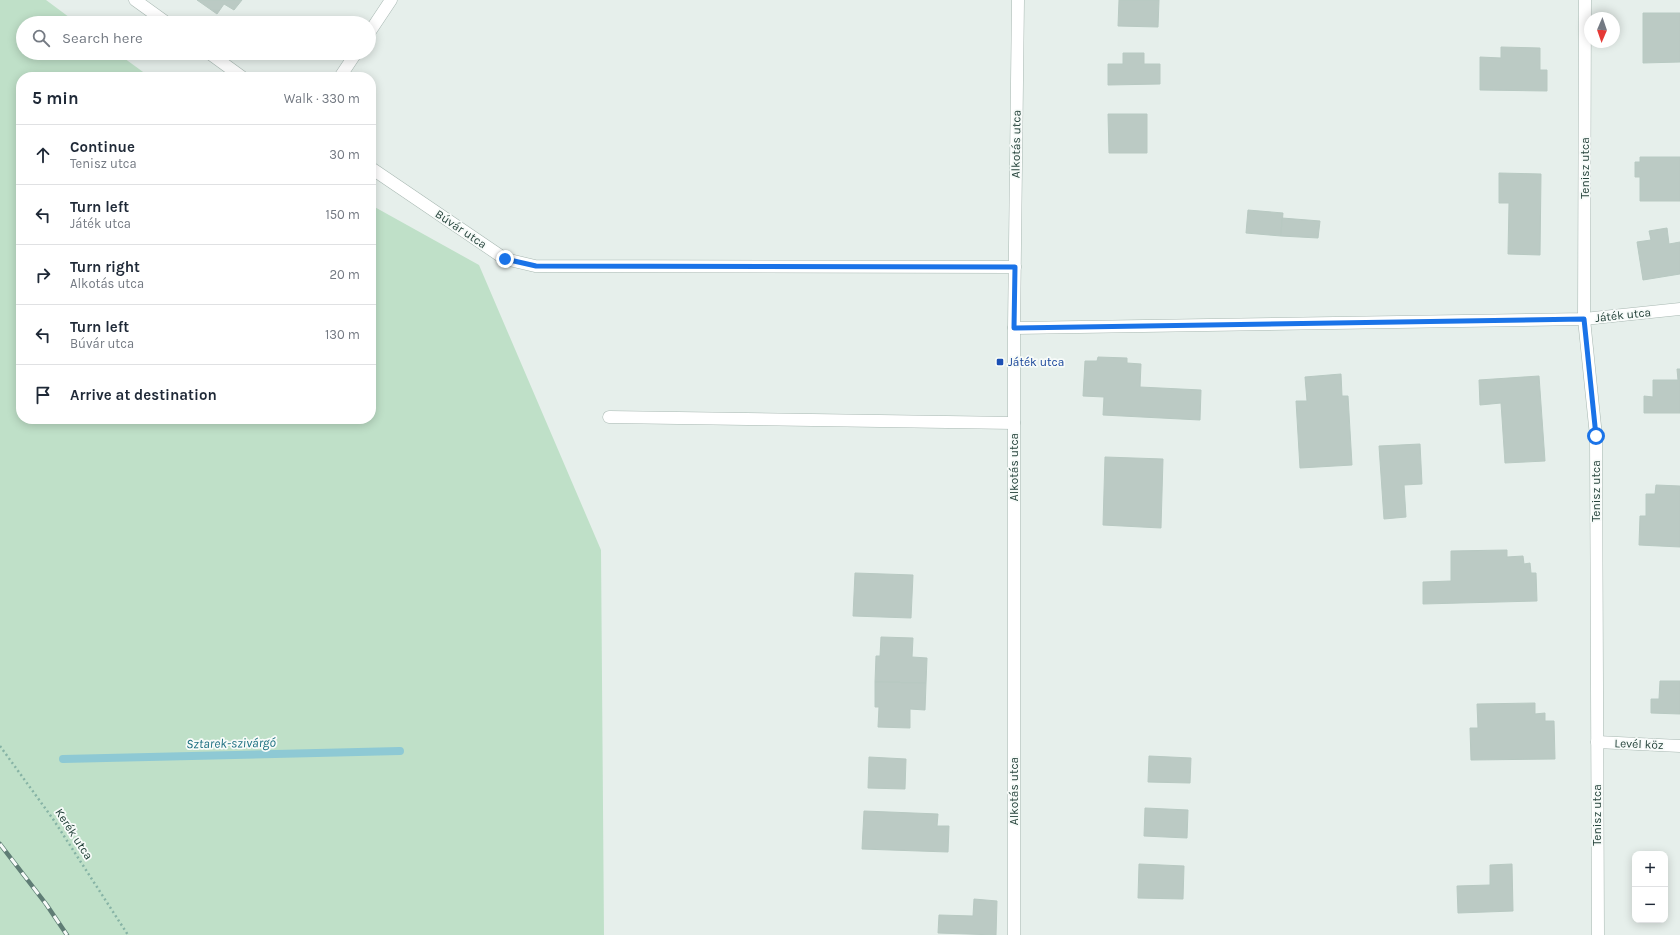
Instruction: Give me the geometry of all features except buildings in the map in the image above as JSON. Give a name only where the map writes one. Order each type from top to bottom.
[{"type":"street","points":[[135,0],[157,16]]},
{"type":"street","points":[[376,22],[391,0]]},
{"type":"street","name":"Alkotás utca","points":[[1014,935],[1014,328],[1018,0]]},
{"type":"street","name":"Tenisz utca","points":[[1585,0],[1584,319],[1596,436],[1598,935]]},
{"type":"street","points":[[218,60],[235,72]]},
{"type":"street","points":[[343,72],[351,60]]},
{"type":"street","name":"Búvár utca","points":[[376,171],[505,259],[536,266],[1015,267]]},
{"type":"street","name":"Játék utca","points":[[1014,328],[1584,319],[1680,309]]},
{"type":"street","points":[[609,417],[1014,423]]},
{"type":"street","name":"Levél köz","points":[[1597,742],[1680,746]]},
{"type":"path","name":"Kerék utca","points":[[0,746],[54,819],[128,935]]},
{"type":"green space","points":[[0,0],[46,0],[68,16],[16,16],[16,60],[127,60],[143,72],[16,72],[16,424],[376,424],[376,208],[479,265],[601,550],[604,935],[0,935]]},
{"type":"waterway","name":"Sztarek-szivárgó","points":[[63,759],[400,751]]},
{"type":"railway","points":[[0,844],[46,904],[67,935]]},
{"type":"place","name":"Játék utca","points":[[1000,362]]},
{"type":"route","points":[[505,259],[536,266],[1015,267],[1014,328],[1584,319],[1596,436]]}]
